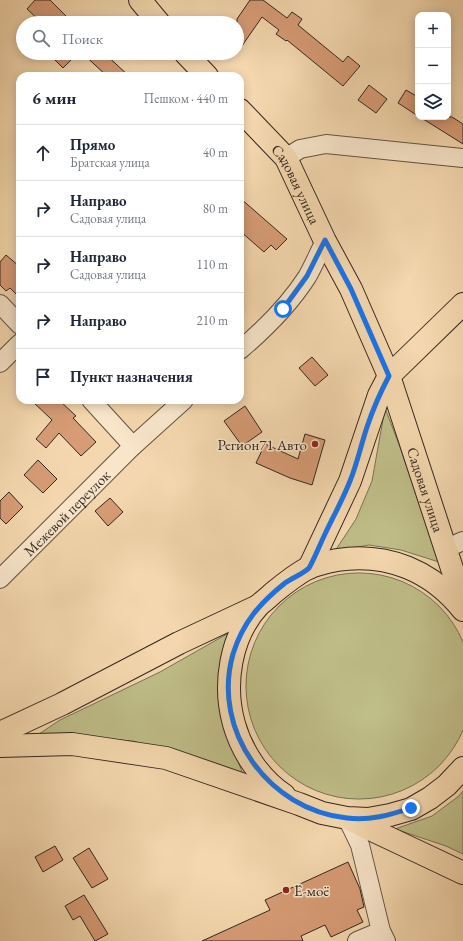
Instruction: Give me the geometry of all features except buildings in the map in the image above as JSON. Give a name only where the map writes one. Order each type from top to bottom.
[{"type":"main road","points":[[140,0],[153,16]]},
{"type":"main road","points":[[192,60],[203,72]]},
{"type":"main road","name":"Садовая улица","points":[[244,114],[286,158],[325,240],[351,289],[389,376],[454,545],[463,602]]},
{"type":"main road","points":[[308,568],[350,481],[367,427],[379,395],[389,376],[463,304]]},
{"type":"main road","points":[[0,733],[62,704],[179,643],[259,605],[286,582],[308,568],[327,562],[347,558],[367,558],[406,566],[424,575],[440,586],[455,599],[463,610]]},
{"type":"main road","points":[[259,605],[239,637],[233,655],[229,674],[231,713],[236,732],[244,750],[255,766],[282,794],[299,804]]},
{"type":"main road","points":[[0,746],[72,744],[166,758],[322,813],[347,818],[368,819],[390,815],[411,808],[430,798],[447,785],[463,768]]},
{"type":"main road","points":[[347,818],[463,872]]},
{"type":"street","points":[[286,158],[300,149],[326,144],[463,158]]},
{"type":"street","points":[[244,347],[264,330],[283,309],[307,276],[325,240]]},
{"type":"street","points":[[0,304],[16,321]]},
{"type":"street","points":[[0,363],[16,347]]},
{"type":"street","points":[[94,404],[133,446]]},
{"type":"street","name":"Межевой переулок","points":[[0,579],[133,446],[180,404]]},
{"type":"street","points":[[347,818],[360,845],[384,936],[357,941]]},
{"type":"shaded area","points":[[385,408],[400,447],[439,562],[401,550],[369,545],[335,551],[356,519],[372,481]]},
{"type":"shaded area","points":[[348,573],[370,573],[392,577],[413,586],[431,598],[447,614],[459,632],[464,643],[464,729],[459,740],[447,758],[431,774],[413,786],[392,795],[370,799],[348,799],[326,795],[305,786],[287,774],[271,758],[259,740],[250,719],[246,697],[246,675],[250,653],[259,632],[271,614],[287,598],[305,586],[326,577]]},
{"type":"shaded area","points":[[234,630],[225,729],[243,774],[193,757],[133,741],[39,734],[60,720],[160,672]]},
{"type":"shaded area","points":[[463,791],[463,854],[446,846],[395,829],[432,816],[459,796]]},
{"type":"place","name":"Регион71 Авто","points":[[315,444]]},
{"type":"place","name":"Ё-моё","points":[[286,890]]},
{"type":"route","points":[[283,309],[307,276],[325,240],[351,289],[389,376],[379,395],[367,427],[350,481],[308,568],[286,582],[259,605],[239,637],[229,674],[231,713],[236,732],[244,750],[255,766],[282,794],[299,804],[322,813],[347,818],[368,819],[390,815],[411,808]]}]
